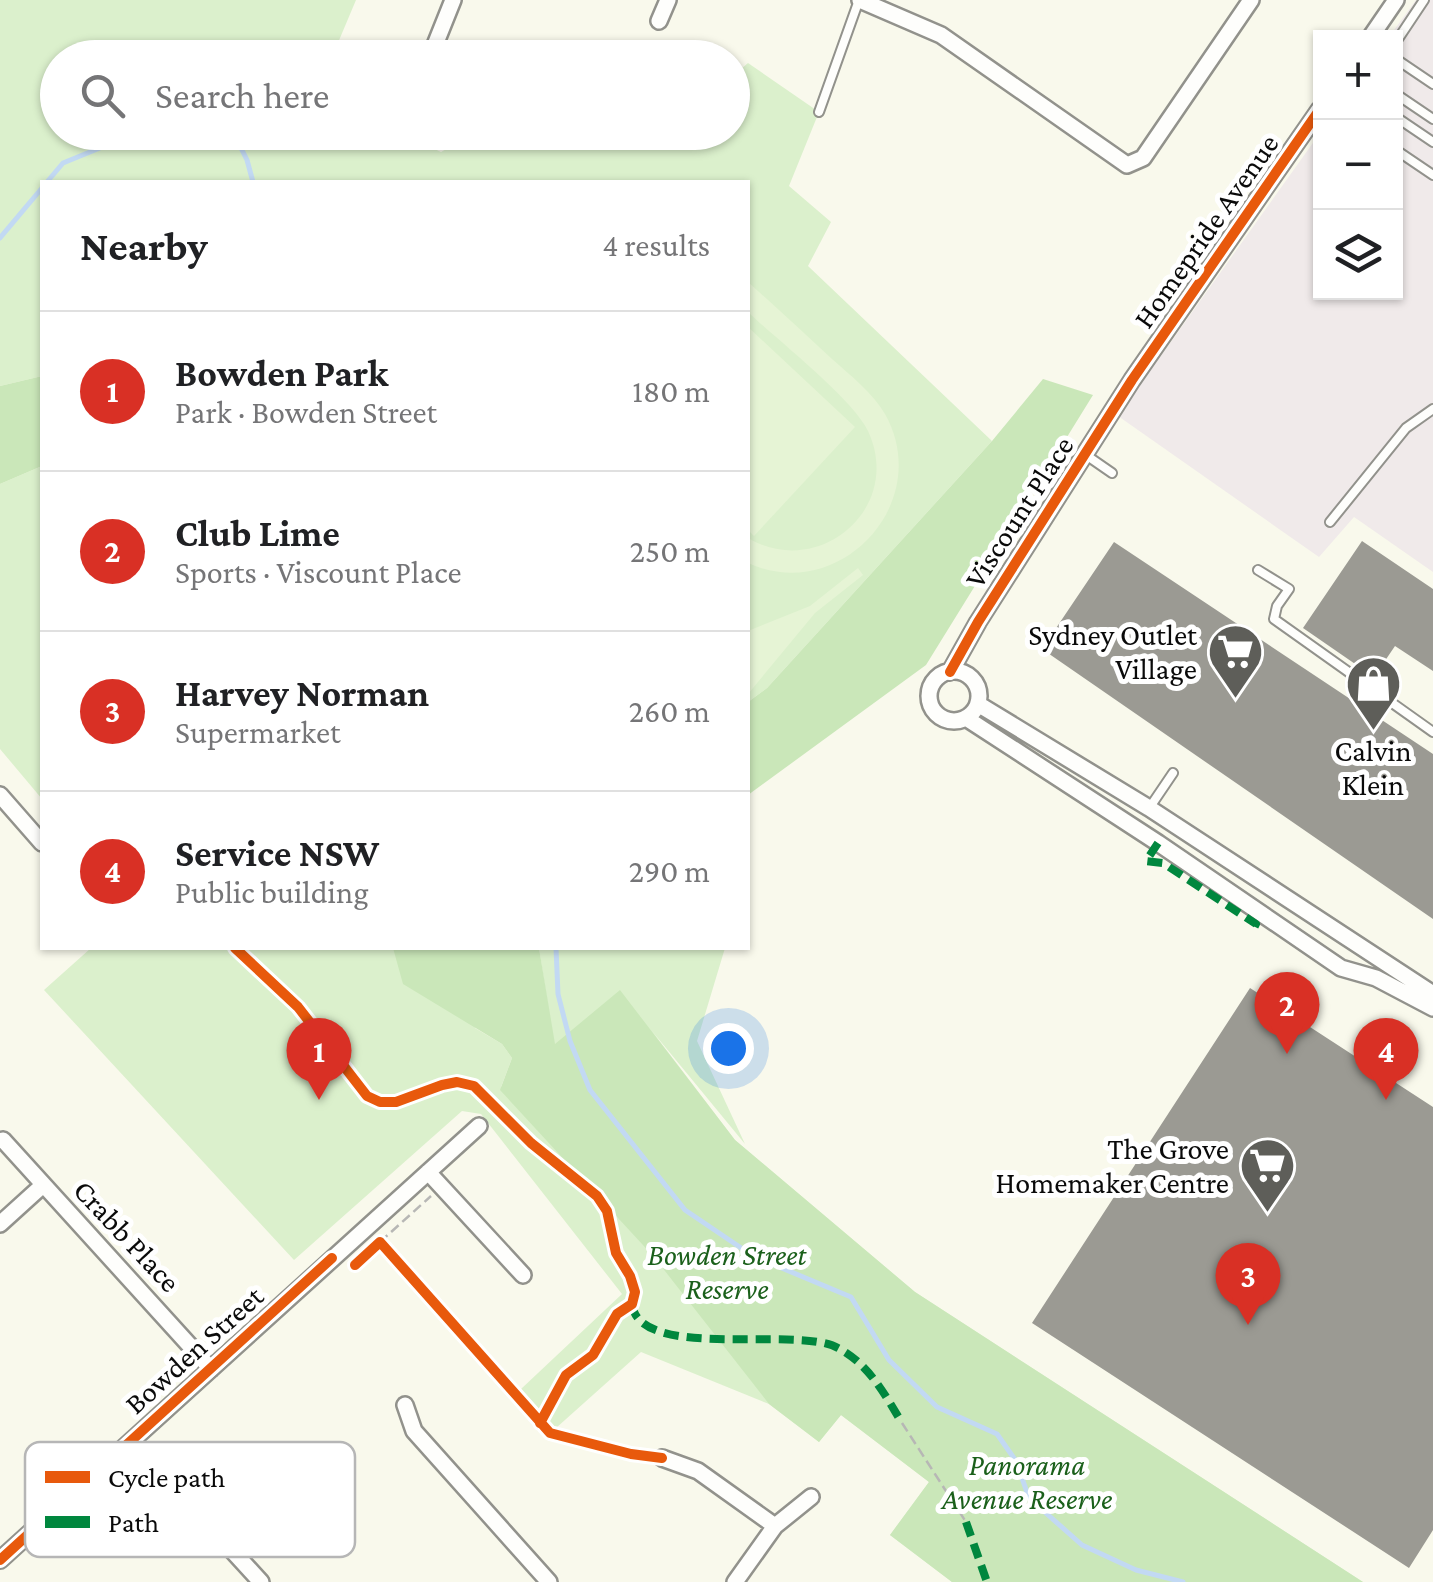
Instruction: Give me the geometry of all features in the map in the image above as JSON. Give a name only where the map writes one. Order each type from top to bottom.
[{"type":"street","points":[[437,40],[453,0]]},
{"type":"street","points":[[660,21],[668,0]]},
{"type":"street","points":[[860,0],[941,35],[1127,165],[1143,158],[1250,0]]},
{"type":"street","points":[[1375,30],[1396,0]]},
{"type":"street","name":"Homepride Avenue","points":[[1132,380],[1313,119]]},
{"type":"street","name":"Viscount Place","points":[[950,672],[1132,380]]},
{"type":"street","points":[[950,672],[973,680],[978,687],[978,704],[958,721],[942,717],[931,704],[931,688],[950,672]]},
{"type":"street","points":[[978,704],[1150,808],[1433,994]]},
{"type":"street","points":[[966,718],[1341,968],[1376,978],[1433,1008]]},
{"type":"street","points":[[0,795],[40,840]]},
{"type":"street","name":"Bowden Street","points":[[132,1441],[478,1126]]},
{"type":"street","name":"Crabb Place","points":[[4,1140],[211,1368]]},
{"type":"street","points":[[428,1172],[524,1275]]},
{"type":"street","points":[[0,1224],[43,1185]]},
{"type":"street","points":[[405,1405],[414,1431],[549,1582]]},
{"type":"street","points":[[662,1458],[698,1471],[776,1526]]},
{"type":"street","points":[[735,1582],[776,1526],[811,1498]]},
{"type":"street","name":"Bowden Street","points":[[0,1560],[25,1537]]},
{"type":"street","points":[[238,1557],[261,1582]]},
{"type":"lane","points":[[819,112],[860,0]]},
{"type":"lane","points":[[1403,32],[1424,0]]},
{"type":"lane","points":[[1403,65],[1433,84]]},
{"type":"lane","points":[[1403,99],[1433,119]]},
{"type":"lane","points":[[1400,120],[1433,142]]},
{"type":"lane","points":[[1403,155],[1433,175]]},
{"type":"lane","points":[[1330,522],[1406,428],[1433,409]]},
{"type":"lane","points":[[1086,455],[1112,473]]},
{"type":"lane","points":[[1258,570],[1289,589],[1277,606],[1274,619],[1433,732]]},
{"type":"lane","points":[[1150,808],[1172,773]]},
{"type":"path","points":[[368,1254],[442,1187]]},
{"type":"path","points":[[380,1242],[393,1256]]},
{"type":"path","points":[[902,1423],[966,1522]]},
{"type":"shaded area","points":[[1416,0],[1433,0],[1433,572],[1354,517],[1319,557],[1118,416],[1313,143],[1313,300],[1403,300],[1403,30],[1394,30]]},
{"type":"green space","points":[[0,0],[356,0],[339,40],[40,40],[40,150],[750,150],[750,64],[819,112],[789,186],[831,222],[808,266],[992,441],[767,688],[750,701],[750,180],[40,180],[40,376],[0,386]]},
{"type":"green space","points":[[750,284],[868,391],[885,414],[897,448],[897,481],[888,511],[869,538],[845,558],[815,570],[782,572],[750,564],[750,539],[775,549],[802,550],[827,543],[848,529],[865,510],[874,486],[876,459],[868,431],[847,402],[750,314]]},
{"type":"green space","points":[[750,329],[855,427],[754,536],[750,532]]},
{"type":"green space","points":[[40,376],[40,467],[0,484],[0,386]]},
{"type":"green space","points":[[1043,379],[1093,395],[926,665],[750,794],[750,701],[767,688],[992,441]]},
{"type":"green space","points":[[40,467],[40,797],[0,749],[0,484]]},
{"type":"green space","points":[[858,568],[863,575],[815,613],[750,692],[750,630],[810,606]]},
{"type":"green space","points":[[89,950],[455,950],[475,1028],[502,1044],[512,1058],[501,1087],[554,1045],[539,950],[724,950],[697,1041],[745,1144],[652,1031],[735,1140],[915,1292],[1363,1582],[952,1582],[890,1535],[929,1482],[841,1415],[819,1442],[769,1404],[641,1352],[556,1428],[521,1389],[622,1294],[481,1114],[462,1111],[294,1260],[44,990]]},
{"type":"green space","points":[[394,950],[539,950],[555,1044],[620,990],[735,1140],[915,1292],[1363,1582],[952,1582],[890,1535],[929,1482],[841,1415],[819,1442],[769,1404],[654,1257],[500,1090],[512,1058],[502,1044],[403,984]]},
{"type":"building","points":[[1362,541],[1433,589],[1433,671],[1395,646],[1374,677],[1303,628]]},
{"type":"building","name":"Sydney Outlet Village","points":[[1114,542],[1433,754],[1433,919],[1042,649]]},
{"type":"building","name":"The Grove Homemaker Centre","points":[[1250,988],[1433,1107],[1433,1530],[1409,1568],[1032,1323]]},
{"type":"waterway","points":[[49,180],[63,163],[95,150]]},
{"type":"waterway","points":[[242,150],[252,180]]},
{"type":"waterway","points":[[0,238],[40,190]]},
{"type":"waterway","points":[[556,950],[558,994],[570,1041],[590,1090],[685,1210],[753,1256],[851,1297],[889,1360],[937,1407],[997,1434],[1016,1461],[1029,1498],[1082,1545],[1136,1570],[1183,1582]]},
{"type":"marked path","points":[[1158,843],[1146,861],[1163,863],[1256,924],[1252,932]]},
{"type":"marked path","points":[[632,1304],[641,1322],[662,1332],[690,1337],[818,1342],[838,1348],[867,1371],[902,1423]]},
{"type":"marked path","points":[[966,1522],[987,1582]]},
{"type":"cycle path","points":[[950,672],[1132,380],[1313,119]]},
{"type":"cycle path","points":[[237,950],[298,1007],[367,1096],[380,1102],[396,1102],[442,1085],[457,1082],[474,1086],[531,1143],[597,1196],[607,1211],[616,1253],[635,1292],[632,1304],[617,1314],[593,1355],[566,1375],[540,1423]]},
{"type":"cycle path","points":[[355,1265],[380,1242],[550,1433],[662,1458]]},
{"type":"cycle path","points":[[130,1442],[332,1258]]},
{"type":"cycle path","points":[[0,1560],[25,1537]]},
{"type":"place","name":"Sydney Outlet Village","points":[[1236,701]]},
{"type":"place","name":"Calvin Klein","points":[[1373,732]]},
{"type":"place","name":"Club Lime","points":[[1287,1054]]},
{"type":"place","name":"Bowden Park","points":[[319,1100]]},
{"type":"place","name":"Service NSW","points":[[1386,1100]]},
{"type":"place","name":"The Grove Homemaker Centre","points":[[1268,1215]]},
{"type":"place","name":"Harvey Norman","points":[[1248,1325]]},
{"type":"park label","name":"Bowden Street Reserve","points":[[727,1272]]},
{"type":"park label","name":"Panorama Avenue Reserve","points":[[1027,1482]]}]
